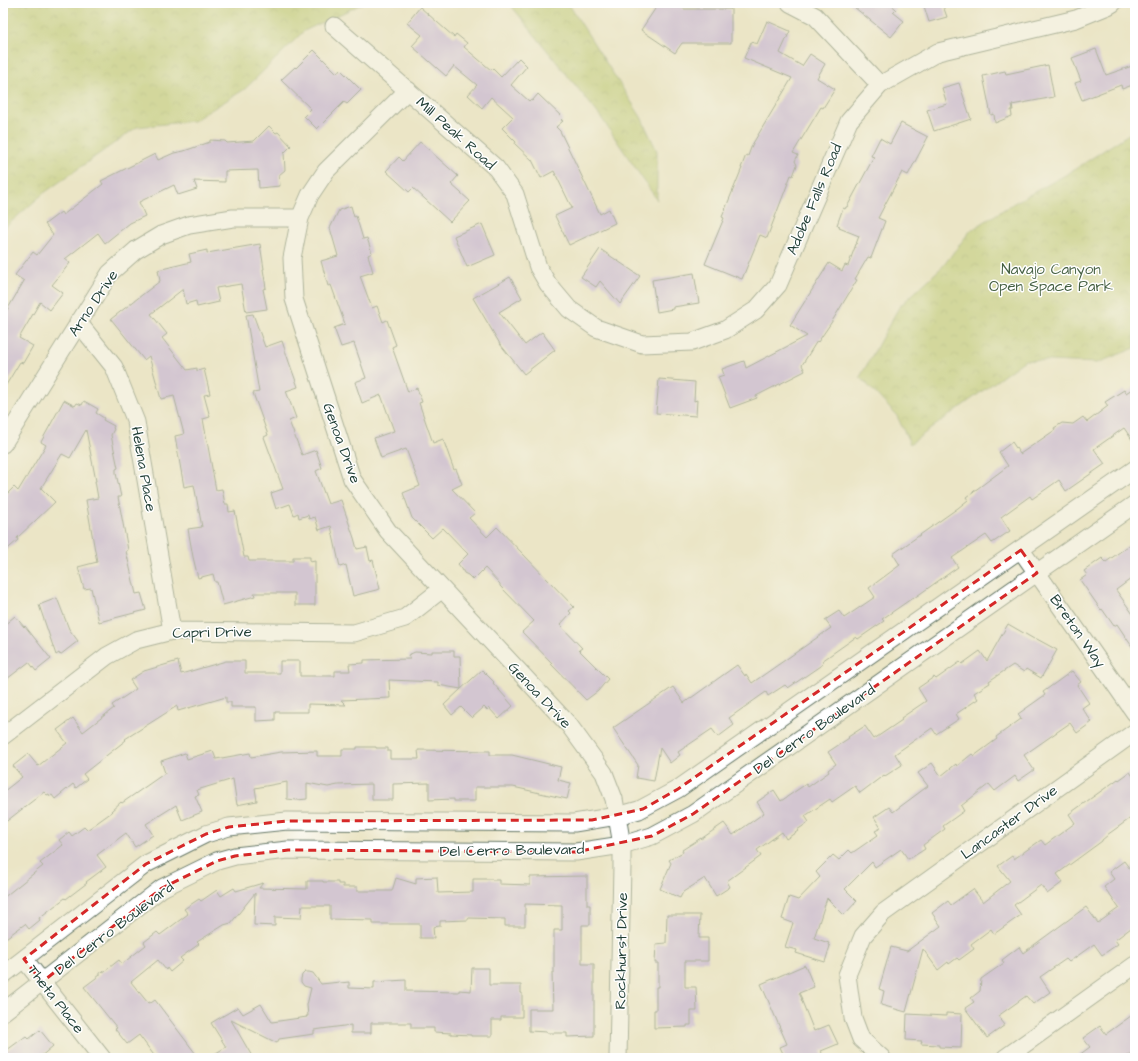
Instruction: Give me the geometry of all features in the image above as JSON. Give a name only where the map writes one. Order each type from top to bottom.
[{"type":"street","points":[[790,3],[815,16],[880,85]]},
{"type":"street","name":"Adobe Falls Road","points":[[538,267],[548,284],[570,309],[596,328],[642,344],[692,342],[726,330],[756,310],[778,284],[848,121],[880,85],[938,52],[1076,19],[1113,3]]},
{"type":"street","name":"Mill Peak Road","points":[[334,26],[496,168],[515,194],[538,267]]},
{"type":"street","name":"Genoa Drive","points":[[408,90],[326,171],[310,195],[300,218],[292,258],[294,299],[352,478],[388,531],[569,725],[604,773],[614,799],[622,845]]},
{"type":"street","name":"Arno Drive","points":[[3,444],[110,273],[136,250],[161,235],[189,225],[233,218],[300,218]]},
{"type":"street","name":"Helena Place","points":[[78,322],[114,367],[136,422],[172,631]]},
{"type":"street","name":"Del Cerro Boulevard","points":[[3,976],[146,864],[206,834],[229,827],[286,821],[574,823],[617,816],[643,809],[678,789],[1135,469]]},
{"type":"street","name":"Del Cerro Boulevard","points":[[3,1012],[162,888],[217,861],[234,856],[288,850],[576,852],[622,845],[652,836],[693,814],[1135,504]]},
{"type":"street","name":"Breton Way","points":[[1021,550],[1135,713]]},
{"type":"street","name":"Capri Drive","points":[[3,736],[107,656],[136,640],[172,631],[354,633],[405,618],[442,589]]},
{"type":"street","name":"Lancaster Drive","points":[[882,1058],[861,1038],[853,1018],[848,974],[863,936],[883,913],[1135,732]]},
{"type":"street","name":"Rockhurst Drive","points":[[618,1058],[622,845]]},
{"type":"street","name":"Theta Place","points":[[24,959],[102,1058]]},
{"type":"street","points":[[1005,1058],[1135,965]]},
{"type":"highlighted area","points":[[1021,550],[1037,573],[693,814],[652,836],[576,852],[288,850],[235,856],[217,861],[162,888],[42,982],[24,959],[146,864],[206,834],[229,827],[287,821],[592,820],[643,809],[678,789]]},
{"type":"green space","points":[[3,3],[364,3],[304,31],[245,89],[193,121],[137,127],[44,193],[3,229]]},
{"type":"green space","points":[[509,3],[568,3],[641,117],[657,151],[657,200],[600,116]]},
{"type":"green space","name":"Navajo Canyon Open Space Park","points":[[1135,130],[1135,348],[1097,363],[1025,360],[910,444],[897,416],[860,377],[899,307],[943,266],[970,231],[1014,203],[1069,173]]},
{"type":"building","points":[[659,3],[676,3],[684,9],[731,9],[731,43],[682,43],[675,53],[641,30]]},
{"type":"building","points":[[849,3],[889,3],[896,9],[893,12],[904,21],[891,37]]},
{"type":"building","points":[[923,3],[942,3],[947,17],[929,22]]},
{"type":"building","points":[[420,7],[454,37],[456,34],[467,43],[464,47],[491,70],[492,68],[501,77],[519,58],[527,66],[511,85],[529,101],[532,101],[538,94],[563,118],[561,120],[563,121],[556,127],[560,131],[600,214],[609,209],[615,223],[569,245],[555,216],[572,208],[554,171],[541,178],[532,160],[515,144],[516,142],[502,128],[513,117],[491,97],[482,108],[468,95],[477,85],[454,66],[446,76],[412,46],[422,35],[407,23]]},
{"type":"building","points":[[767,21],[790,31],[780,53],[802,66],[810,54],[825,64],[817,78],[835,89],[823,108],[821,107],[793,153],[798,155],[795,161],[797,165],[793,176],[791,175],[767,238],[760,235],[742,279],[705,264],[724,218],[722,217],[746,155],[748,156],[752,145],[792,78],[744,58],[751,42],[757,44]]},
{"type":"building","points":[[1096,49],[1106,75],[1135,65],[1135,84],[1122,89],[1121,85],[1082,100],[1075,83],[1081,81],[1072,58]]},
{"type":"building","points":[[314,50],[337,73],[340,69],[361,90],[347,104],[344,102],[317,129],[304,116],[311,109],[281,80],[295,67],[296,68]]},
{"type":"building","points":[[1048,65],[1054,97],[1012,105],[1012,116],[995,123],[994,114],[991,115],[983,76],[1005,71],[1006,74]]},
{"type":"building","points":[[959,83],[971,119],[934,131],[927,110],[947,104],[942,88]]},
{"type":"building","points":[[901,123],[928,137],[908,175],[902,172],[878,218],[885,221],[871,258],[868,257],[855,279],[857,280],[831,323],[818,342],[817,341],[802,365],[805,371],[756,396],[757,398],[730,408],[718,377],[724,375],[722,369],[744,361],[746,368],[807,336],[790,325],[829,263],[842,271],[845,265],[848,266],[859,236],[839,228],[840,226],[837,225],[843,208],[845,209],[847,207],[874,157],[871,156],[880,138],[890,144]]},
{"type":"building","points":[[269,126],[276,133],[278,132],[291,146],[284,153],[285,170],[279,175],[280,186],[259,188],[258,170],[225,171],[225,182],[194,181],[197,189],[178,195],[174,185],[139,202],[145,216],[130,223],[105,243],[98,233],[65,259],[70,263],[52,285],[63,293],[50,310],[40,302],[19,338],[33,346],[23,363],[20,362],[3,390],[3,317],[24,281],[15,275],[33,252],[37,255],[53,235],[45,224],[61,212],[63,215],[103,184],[101,181],[155,154],[158,160],[174,153],[210,142],[210,140],[225,141],[227,143],[254,141]]},
{"type":"building","points":[[420,142],[458,176],[451,184],[470,201],[450,222],[413,188],[409,192],[386,171],[399,157],[403,161]]},
{"type":"building","points":[[351,206],[354,217],[356,216],[363,239],[367,238],[372,253],[368,255],[373,272],[360,276],[372,308],[377,306],[383,322],[387,320],[396,345],[392,347],[408,392],[417,388],[422,402],[419,403],[433,443],[443,439],[454,470],[456,469],[462,484],[452,489],[475,513],[469,518],[487,537],[497,527],[574,607],[569,611],[571,613],[560,625],[582,648],[579,650],[608,679],[598,691],[586,700],[522,632],[534,621],[500,586],[500,584],[485,568],[473,580],[464,573],[458,564],[468,554],[443,528],[432,538],[412,518],[403,493],[420,486],[406,449],[381,458],[374,438],[394,431],[381,395],[362,403],[355,382],[366,378],[354,343],[341,347],[334,328],[345,324],[331,285],[328,286],[321,261],[338,256],[330,228],[339,210]]},
{"type":"building","points":[[482,224],[495,255],[467,267],[454,236]]},
{"type":"building","points":[[260,244],[266,288],[263,289],[267,309],[246,312],[241,284],[216,288],[219,302],[197,307],[196,301],[186,304],[183,289],[151,314],[167,334],[162,338],[187,370],[197,368],[197,371],[204,369],[210,394],[204,395],[210,417],[203,419],[216,490],[222,489],[225,504],[228,504],[229,512],[235,511],[244,557],[248,557],[249,561],[293,561],[293,557],[310,557],[310,562],[315,561],[315,605],[295,605],[295,593],[254,593],[255,596],[223,605],[217,582],[215,582],[213,574],[198,578],[188,529],[202,527],[194,485],[184,487],[175,436],[184,434],[174,396],[161,399],[149,356],[144,360],[111,319],[160,281],[158,270],[191,262],[189,254],[207,250],[207,253]]},
{"type":"building","points":[[600,249],[640,276],[620,304],[600,281],[596,287],[581,277]]},
{"type":"building","points":[[694,273],[699,303],[673,307],[673,309],[657,312],[652,280]]},
{"type":"building","points":[[510,277],[522,298],[499,312],[525,345],[542,332],[555,350],[524,374],[500,344],[473,298]]},
{"type":"building","points":[[253,314],[265,347],[282,341],[298,387],[286,391],[296,418],[289,421],[302,455],[316,450],[322,468],[316,471],[328,504],[341,500],[357,549],[367,547],[370,561],[373,560],[380,589],[353,596],[346,565],[340,567],[331,526],[319,530],[315,517],[309,519],[308,515],[299,518],[298,513],[294,515],[290,504],[276,509],[271,493],[283,489],[264,437],[268,435],[253,393],[259,392],[246,315]]},
{"type":"building","points":[[659,379],[695,382],[694,401],[697,400],[696,416],[656,413]]},
{"type":"building","points":[[1135,387],[1135,444],[1124,428],[1094,449],[1105,464],[1066,491],[1059,480],[1032,499],[1030,496],[1001,517],[1010,531],[992,543],[986,535],[952,558],[958,567],[882,619],[884,621],[858,639],[856,637],[822,661],[823,664],[788,688],[785,685],[768,696],[766,692],[729,718],[734,725],[718,737],[712,729],[678,752],[680,755],[670,763],[660,748],[654,781],[636,778],[638,765],[613,728],[673,687],[684,703],[737,665],[752,683],[831,628],[825,620],[839,611],[844,618],[875,597],[869,588],[900,565],[893,554],[958,508],[968,500],[966,497],[1008,466],[999,452],[1012,442],[1020,454],[1055,430],[1054,428],[1062,423],[1073,424],[1083,417],[1087,422],[1108,406],[1105,402],[1124,390],[1126,393]]},
{"type":"building","points":[[64,400],[75,406],[77,403],[82,405],[84,401],[98,409],[96,413],[104,418],[103,420],[114,426],[111,435],[118,468],[116,469],[116,473],[121,497],[118,497],[128,550],[126,551],[136,594],[141,593],[146,610],[99,622],[91,588],[84,589],[78,567],[97,562],[86,500],[98,498],[86,430],[70,458],[62,454],[41,488],[55,502],[17,538],[18,540],[3,553],[3,498],[14,487],[18,491],[46,445],[41,442]]},
{"type":"building","points":[[1135,541],[1135,576],[1116,590],[1135,617],[1135,651],[1117,624],[1114,626],[1080,580],[1087,575],[1084,571],[1102,558],[1106,562]]},
{"type":"building","points":[[57,598],[69,629],[78,641],[60,655],[59,653],[56,655],[39,605]]},
{"type":"building","points":[[15,616],[24,627],[25,626],[51,659],[36,671],[29,662],[3,682],[3,626]]},
{"type":"building","points":[[1008,624],[1057,650],[1041,678],[1026,669],[1024,672],[1013,665],[989,681],[990,683],[974,693],[978,699],[956,714],[959,719],[936,734],[932,728],[895,754],[902,765],[885,776],[884,775],[860,793],[855,786],[832,802],[830,799],[805,816],[809,822],[786,839],[782,832],[757,850],[761,856],[727,881],[730,887],[716,896],[705,878],[683,892],[680,898],[660,889],[671,863],[669,860],[683,852],[682,850],[724,823],[733,835],[764,813],[757,802],[774,790],[781,801],[806,784],[808,787],[829,772],[828,770],[836,764],[828,752],[849,738],[848,737],[865,726],[874,739],[926,701],[918,688],[934,677],[936,679],[960,662],[962,664],[980,651],[987,661]]},
{"type":"building","points":[[432,651],[454,651],[454,656],[460,656],[461,689],[438,685],[438,682],[389,680],[390,698],[341,700],[346,705],[308,704],[308,712],[275,712],[275,720],[256,721],[256,707],[231,707],[231,702],[226,702],[226,697],[178,711],[177,706],[125,739],[126,740],[83,774],[87,779],[76,788],[73,784],[55,799],[52,795],[47,795],[44,792],[3,824],[3,792],[22,777],[13,766],[28,754],[38,766],[67,743],[57,730],[73,718],[83,732],[114,708],[112,705],[136,689],[130,680],[144,671],[178,661],[181,674],[226,661],[245,661],[245,673],[280,673],[280,661],[300,661],[300,676],[335,676],[335,671],[350,671],[349,664],[364,663],[364,660],[410,659],[408,655],[415,652],[432,653]]},
{"type":"building","points":[[482,670],[494,682],[493,683],[513,706],[499,719],[489,708],[487,710],[484,707],[472,718],[461,707],[452,715],[444,705]]},
{"type":"building","points":[[1072,671],[1081,682],[1077,685],[1089,703],[1082,708],[1092,722],[1077,733],[1070,723],[1024,755],[1034,770],[1018,781],[1015,776],[995,791],[989,784],[961,806],[964,811],[943,826],[945,829],[923,845],[925,849],[914,856],[908,859],[901,849],[875,867],[872,862],[845,889],[857,901],[844,915],[827,898],[814,938],[829,943],[828,945],[830,946],[825,962],[796,953],[797,950],[785,947],[793,923],[782,919],[789,897],[798,900],[820,877],[816,872],[833,855],[839,860],[849,850],[852,853],[878,835],[875,831],[881,828],[874,817],[889,807],[893,812],[928,786],[918,773],[932,763],[941,776],[972,754],[974,756],[997,739],[996,737],[1021,719],[1018,714],[1045,695],[1043,692]]},
{"type":"building","points":[[357,747],[388,748],[388,751],[390,751],[390,759],[419,759],[418,750],[490,751],[490,755],[512,755],[561,767],[558,780],[571,783],[567,799],[513,787],[475,787],[475,801],[454,801],[454,799],[429,800],[429,783],[393,784],[393,800],[372,800],[372,784],[338,785],[328,787],[307,783],[307,799],[287,799],[287,782],[255,788],[257,801],[237,805],[233,779],[197,790],[199,795],[195,796],[202,812],[182,820],[176,805],[146,824],[153,835],[135,847],[126,833],[97,855],[106,867],[66,899],[65,898],[39,918],[40,920],[29,929],[25,924],[3,940],[3,898],[43,866],[40,863],[63,845],[59,840],[69,832],[72,836],[84,827],[87,830],[112,812],[111,811],[121,802],[122,803],[165,773],[161,761],[185,753],[187,759],[213,751],[216,759],[250,753],[251,757],[281,752],[317,751],[317,756],[342,756],[342,749],[357,749]]},
{"type":"building","points":[[1130,772],[1135,779],[1135,815],[1057,874],[1063,882],[1047,894],[1041,885],[1014,905],[1021,915],[994,934],[991,929],[971,944],[974,949],[959,960],[957,958],[949,964],[948,962],[938,970],[923,949],[906,1012],[881,1005],[884,991],[879,989],[891,947],[907,951],[941,926],[932,913],[948,901],[951,905],[973,889],[983,902],[1010,881],[998,866],[1012,856],[1014,859],[1041,840],[1045,845],[1075,823],[1069,814]]},
{"type":"building","points":[[1124,861],[1130,869],[1135,866],[1135,925],[1115,940],[1118,944],[1102,955],[1094,944],[1069,962],[1066,959],[1040,977],[1050,992],[1033,1004],[1026,996],[998,1016],[1005,1025],[987,1038],[965,1008],[974,1002],[971,998],[980,991],[981,979],[1004,963],[1002,960],[1019,947],[1023,953],[1086,907],[1098,923],[1119,908],[1104,887],[1114,879],[1109,872]]},
{"type":"building","points":[[587,876],[587,905],[590,905],[590,925],[582,925],[582,964],[594,964],[594,1036],[567,1037],[567,1033],[529,1031],[529,1009],[553,1009],[552,973],[554,973],[554,930],[562,930],[562,905],[525,904],[525,926],[505,926],[505,919],[468,918],[468,920],[440,921],[440,926],[433,927],[434,938],[420,938],[420,924],[373,924],[373,920],[330,919],[330,906],[302,906],[301,918],[275,917],[275,926],[254,925],[255,893],[231,923],[224,925],[197,942],[199,944],[180,958],[183,961],[170,972],[167,968],[166,970],[158,960],[131,982],[148,1003],[155,1000],[199,1058],[156,1058],[139,1035],[127,1044],[115,1029],[117,1028],[84,987],[100,975],[100,972],[105,971],[119,960],[122,964],[146,945],[144,942],[157,932],[160,935],[188,914],[184,909],[199,899],[201,901],[217,890],[221,896],[234,888],[236,891],[263,883],[259,888],[307,889],[307,881],[323,881],[338,882],[338,884],[343,884],[343,887],[357,887],[357,891],[392,891],[396,878],[416,884],[416,878],[437,877],[438,893],[473,892],[473,879],[499,880],[499,884],[530,885],[530,877]]},
{"type":"building","points":[[667,915],[700,915],[699,938],[708,938],[708,961],[685,961],[685,987],[696,987],[697,1011],[691,1011],[691,1025],[687,1025],[687,1027],[654,1028],[656,987],[658,987],[658,963],[655,963],[656,944],[666,943]]},
{"type":"building","points":[[805,965],[814,987],[799,993],[814,1031],[829,1025],[838,1044],[821,1051],[824,1058],[785,1058],[780,1047],[787,1044],[761,984]]},
{"type":"building","points":[[472,968],[489,968],[489,985],[521,985],[522,1017],[501,1017],[501,1020],[492,1020],[492,1036],[471,1036],[434,1032],[434,1028],[411,1028],[411,1023],[371,1023],[371,1033],[351,1033],[351,1025],[314,1030],[314,1034],[279,1039],[277,1043],[231,1020],[253,1058],[208,1058],[226,1047],[211,1023],[238,1007],[243,1014],[261,1004],[272,1022],[307,1017],[307,1005],[311,988],[304,986],[301,982],[302,975],[305,972],[313,973],[321,984],[349,982],[349,988],[374,989],[374,982],[406,980],[406,991],[459,992],[459,990],[471,991]]},
{"type":"building","points":[[946,1013],[962,1014],[961,1048],[939,1047],[939,1045],[921,1044],[922,1041],[906,1040],[907,1014],[946,1016]]},
{"type":"building","points":[[1135,1013],[1135,1051],[1125,1058],[1075,1058],[1090,1047],[1083,1038],[1100,1026],[1106,1034]]},
{"type":"building","points":[[40,1030],[53,1046],[39,1058],[3,1058],[3,1053],[26,1036],[29,1039]]}]
